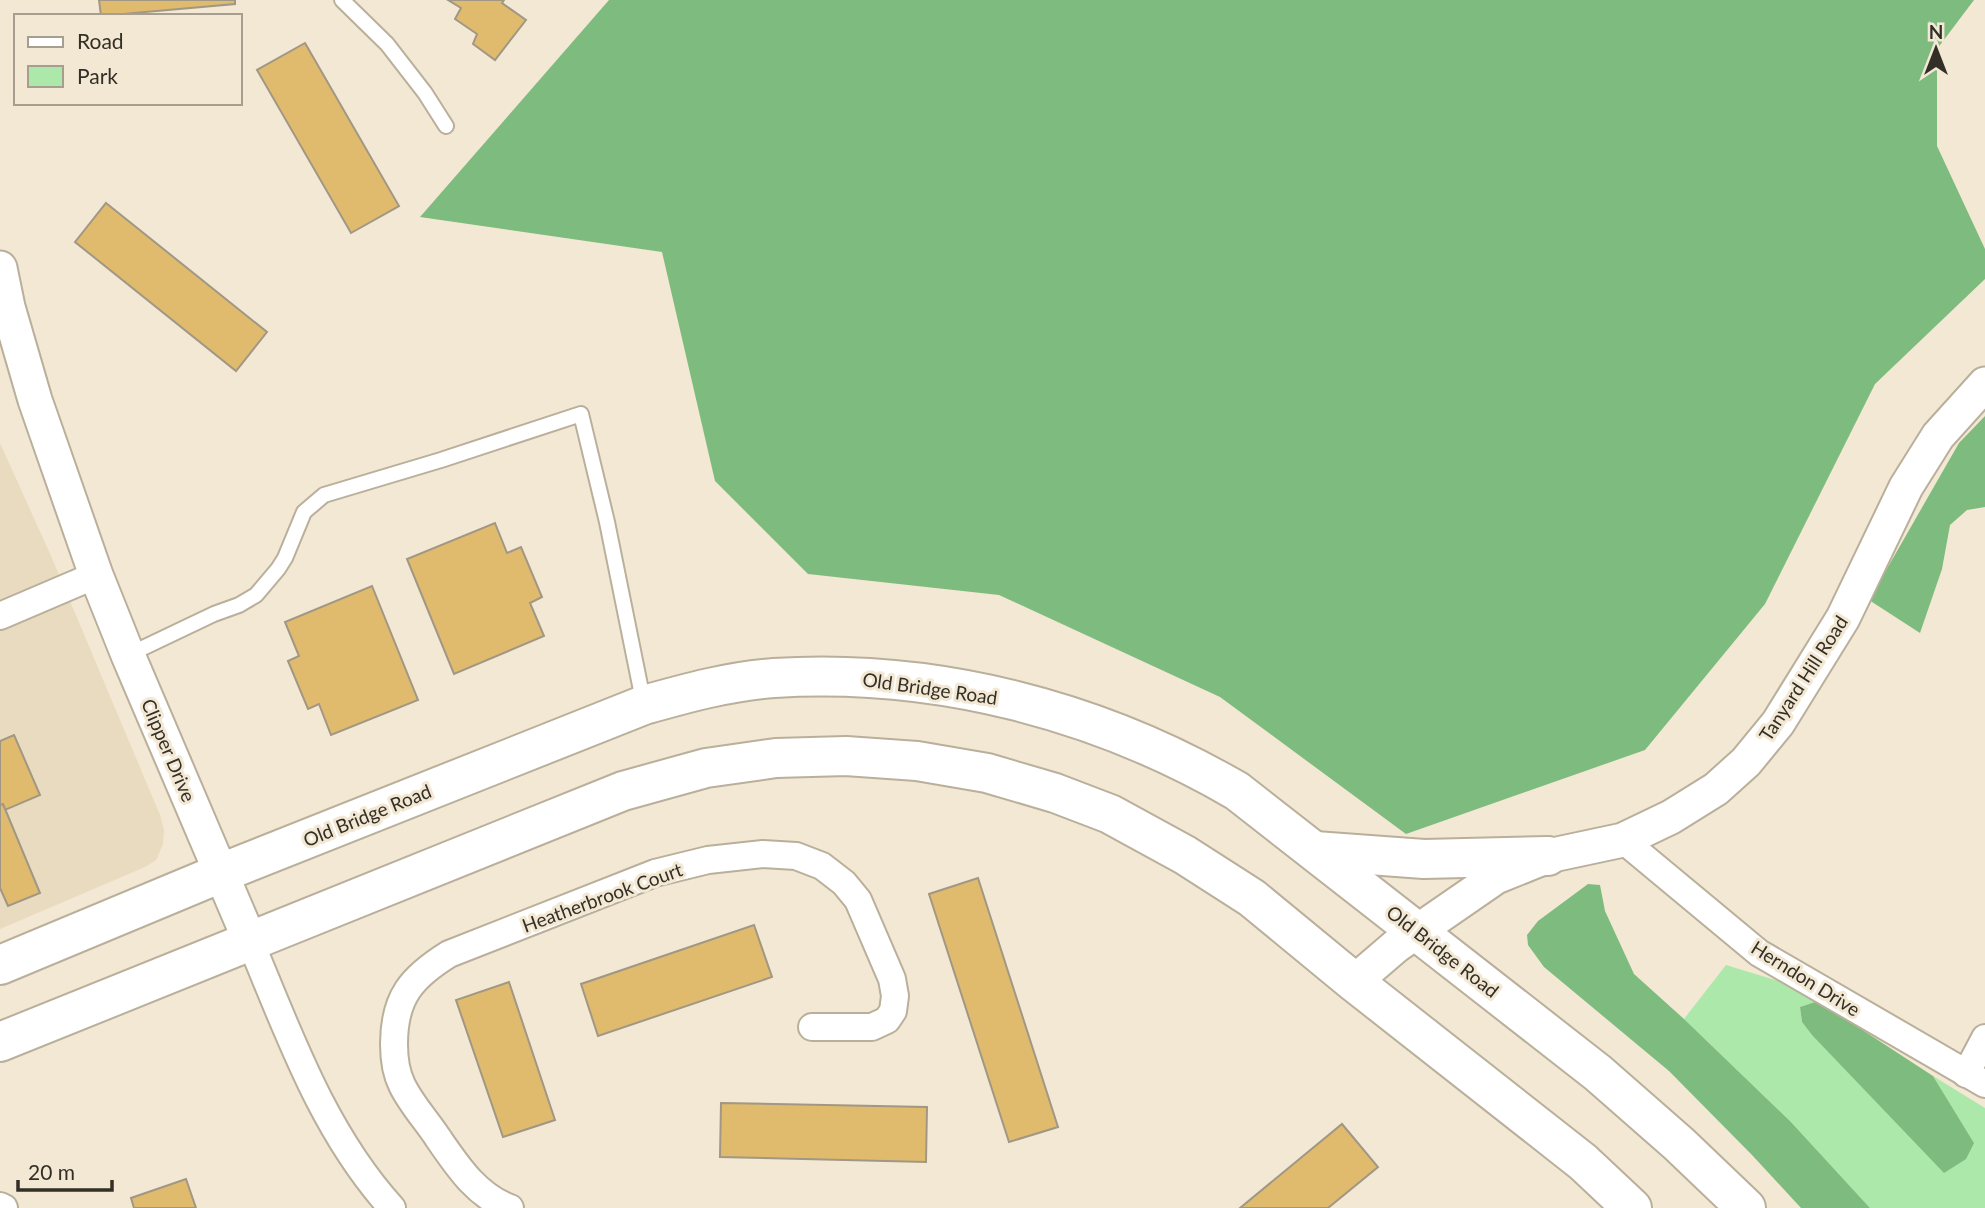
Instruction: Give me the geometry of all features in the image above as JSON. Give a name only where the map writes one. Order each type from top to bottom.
[{"type":"main road","name":"Old Bridge Road","points":[[0,965],[221,873],[645,705],[709,687],[772,678],[836,676],[909,681],[1003,697],[1079,718],[1138,741],[1210,775],[1237,791],[1598,1073],[1679,1144],[1746,1208]]},
{"type":"main road","points":[[0,1042],[624,791],[706,768],[776,758],[846,756],[917,761],[987,773],[1055,793],[1110,814],[1185,855],[1252,898],[1583,1162],[1632,1208]]},
{"type":"main road","points":[[1315,851],[1424,859],[1548,856]]},
{"type":"street","name":"Clipper Drive","points":[[0,268],[8,307],[35,401],[96,575],[128,655],[309,1082],[341,1141],[392,1208]]},
{"type":"street","name":"Tanyard Hill Road","points":[[1354,982],[1396,946],[1496,877],[1548,856],[1623,839],[1671,817],[1716,789],[1746,762],[1779,723],[1843,618],[1906,487],[1938,436],[1985,384]]},
{"type":"street","points":[[0,616],[96,575]]},
{"type":"street","name":"Herndon Drive","points":[[1623,839],[1759,953],[1976,1079],[1985,1038]]},
{"type":"street","name":"Heatherbrook Court","points":[[510,1208],[499,1204],[475,1186],[460,1169],[401,1084],[394,1057],[394,1028],[406,991],[425,969],[449,954],[655,873],[708,860],[763,854],[796,856],[822,866],[844,883],[858,900],[892,978],[895,996],[893,1011],[887,1020],[872,1027],[812,1027]]},
{"type":"lane","points":[[342,0],[387,44],[425,93],[446,126]]},
{"type":"lane","points":[[128,655],[256,595],[285,558],[304,512],[324,495],[581,414],[607,522],[645,705]]},
{"type":"shaded area","points":[[0,443],[51,556],[164,830],[163,844],[156,860],[145,867],[0,929]]},
{"type":"green space","points":[[609,0],[1974,0],[1937,49],[1937,146],[1985,249],[1985,279],[1875,384],[1765,604],[1645,750],[1406,834],[1220,697],[999,595],[808,574],[715,481],[662,252],[420,217]]},
{"type":"green space","points":[[1985,416],[1985,507],[1967,510],[1950,525],[1942,569],[1920,633],[1869,600],[1959,443]]},
{"type":"green space","points":[[1588,884],[1600,885],[1605,911],[1634,974],[1790,1121],[1870,1208],[1801,1208],[1669,1071],[1544,967],[1528,945],[1527,935],[1538,921]]},
{"type":"green space","points":[[1726,965],[1788,984],[1818,1001],[1800,1007],[1802,1022],[1812,1035],[1974,1143],[1933,1076],[1985,1108],[1985,1208],[1870,1208],[1790,1121],[1684,1019]]},
{"type":"green space","points":[[1818,1001],[1933,1076],[1974,1143],[1966,1159],[1944,1173],[1812,1035],[1802,1022],[1800,1007]]},
{"type":"building","points":[[99,0],[235,0],[235,4],[101,14]]},
{"type":"building","points":[[448,0],[504,0],[502,3],[526,20],[495,60],[473,44],[477,34],[455,19],[461,8]]},
{"type":"building","points":[[305,43],[399,206],[351,233],[257,70]]},
{"type":"building","points":[[106,203],[267,332],[236,371],[75,242]]},
{"type":"building","points":[[495,523],[507,553],[521,547],[542,597],[530,603],[544,636],[454,674],[407,559]]},
{"type":"building","points":[[372,586],[418,700],[331,735],[319,704],[308,709],[288,661],[299,656],[285,622]]},
{"type":"building","points":[[14,735],[40,795],[0,812],[0,741]]},
{"type":"building","points":[[3,804],[40,893],[8,906],[0,888],[0,805]]},
{"type":"building","points":[[978,878],[1058,1127],[1009,1142],[929,894]]},
{"type":"building","points":[[754,925],[772,977],[598,1036],[581,984]]},
{"type":"building","points":[[509,982],[555,1120],[503,1137],[456,1000]]},
{"type":"building","points":[[721,1103],[927,1107],[926,1162],[720,1157]]},
{"type":"building","points":[[1342,1124],[1378,1167],[1328,1208],[1240,1208]]},
{"type":"building","points":[[186,1179],[196,1208],[134,1208],[131,1198]]}]
